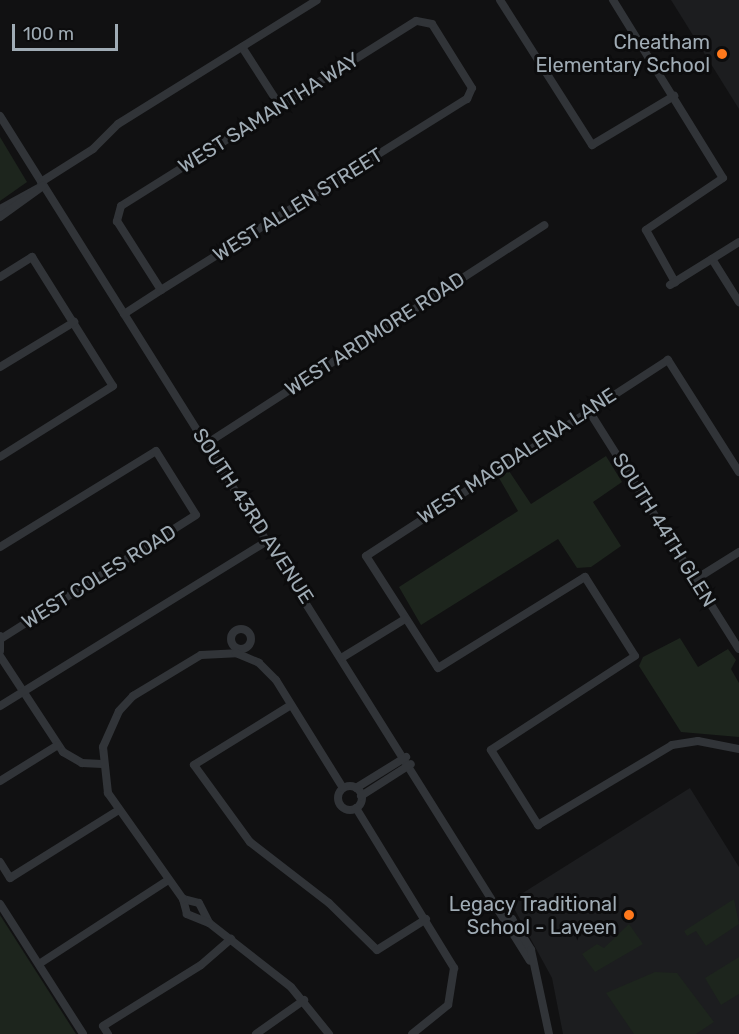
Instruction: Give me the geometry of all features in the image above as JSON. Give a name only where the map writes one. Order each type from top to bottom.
[{"type":"street","points":[[0,217],[42,184],[93,149],[118,124],[317,0]]},
{"type":"street","points":[[500,0],[592,145],[674,96]]},
{"type":"street","points":[[613,0],[723,178],[646,230],[673,284],[739,242]]},
{"type":"street","name":"WEST SAMANTHA WAY","points":[[162,290],[116,214],[280,106],[425,20],[471,94]]},
{"type":"street","points":[[243,47],[280,106]]},
{"type":"street","name":"WEST ALLEN STREET","points":[[124,314],[471,94]]},
{"type":"street","name":"SOUTH 43RD AVENUE","points":[[0,116],[505,917],[512,919],[531,950],[530,961],[549,1034]]},
{"type":"street","points":[[0,209],[42,184]]},
{"type":"street","name":"WEST ARDMORE ROAD","points":[[206,444],[544,225]]},
{"type":"street","points":[[0,277],[32,257],[113,386],[0,457]]},
{"type":"street","points":[[712,259],[739,302]]},
{"type":"street","points":[[0,367],[74,322]]},
{"type":"street","name":"WEST MAGDALENA LANE","points":[[405,619],[367,553],[668,360],[739,472]]},
{"type":"street","name":"SOUTH 44TH GLEN","points":[[589,411],[739,649]]},
{"type":"street","name":"WEST COLES ROAD","points":[[0,546],[156,451],[196,515],[1,637],[0,653]]},
{"type":"street","points":[[0,706],[267,541]]},
{"type":"street","points":[[696,579],[739,552]]},
{"type":"street","points":[[343,657],[405,619],[438,668],[585,577],[635,656],[491,750],[538,825],[672,745],[698,741],[739,749]]},
{"type":"street","points":[[329,1034],[304,1000],[209,923],[192,919],[183,899],[167,881],[118,810],[102,764],[107,734],[133,696],[201,655],[237,651],[268,671],[344,788],[359,792]]},
{"type":"street","points":[[0,653],[58,745],[77,761],[102,764]]},
{"type":"street","points":[[291,705],[194,765],[250,842],[329,903],[377,950],[426,919]]},
{"type":"street","points":[[0,781],[58,745]]},
{"type":"street","points":[[408,761],[359,792],[356,808],[454,968],[454,992],[440,1015],[412,1034]]},
{"type":"street","points":[[344,788],[340,806],[356,808]]},
{"type":"street","points":[[0,862],[10,878],[118,810]]},
{"type":"street","points":[[39,964],[167,881]]},
{"type":"street","points":[[183,899],[199,903],[209,923]]},
{"type":"street","points":[[0,904],[83,1034]]},
{"type":"street","points":[[105,1030],[201,965],[231,939]]},
{"type":"street","points":[[256,1034],[304,1000]]},
{"type":"shaded area","name":"Cheatham Elementary School","points":[[671,0],[739,0],[739,109]]},
{"type":"shaded area","points":[[0,137],[27,182],[0,201]]},
{"type":"shaded area","points":[[606,456],[622,482],[593,502],[621,546],[591,567],[577,568],[558,539],[421,625],[399,587],[518,511],[499,478],[509,471],[531,504]]},
{"type":"shaded area","points":[[680,638],[698,667],[728,649],[736,660],[731,669],[739,683],[739,737],[681,732],[639,666],[643,657]]},
{"type":"shaded area","name":"Legacy Traditional School - Laveen","points":[[690,788],[739,867],[739,1034],[563,1034],[552,978],[510,901]]},
{"type":"shaded area","points":[[734,899],[739,924],[706,946],[696,931],[687,936],[684,931]]},
{"type":"shaded area","points":[[0,915],[76,1034],[0,1034]]},
{"type":"shaded area","points":[[629,924],[643,944],[595,972],[582,954],[597,944],[604,948]]},
{"type":"shaded area","points":[[739,957],[739,994],[721,1005],[705,978]]},
{"type":"shaded area","points":[[655,972],[677,973],[714,1022],[696,1034],[634,1034],[606,993]]},
{"type":"place","name":"Cheatham Elementary School","points":[[722,54]]},
{"type":"place","name":"Legacy Traditional School - Laveen","points":[[629,915]]}]
